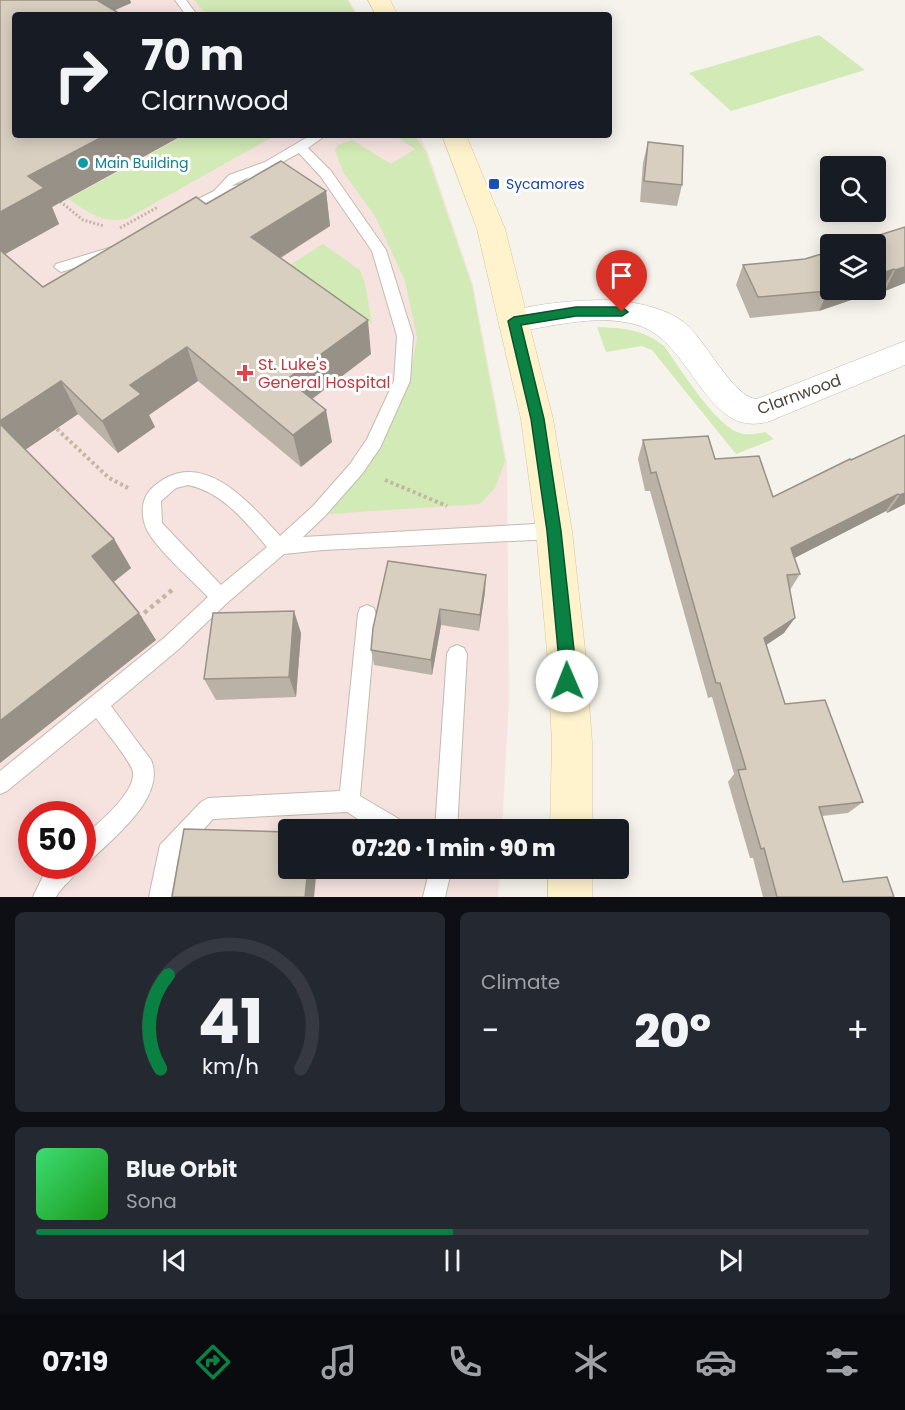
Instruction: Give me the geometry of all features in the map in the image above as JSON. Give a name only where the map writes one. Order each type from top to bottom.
[{"type":"main road","points":[[454,138],[491,229],[537,419],[554,531],[566,650],[572,742],[571,819]]},
{"type":"main road","points":[[570,879],[570,897]]},
{"type":"street","name":"Clarnwood","points":[[514,321],[576,311],[644,315],[667,325],[688,344],[733,404],[746,411],[759,412],[905,352]]},
{"type":"lane","points":[[180,0],[190,12]]},
{"type":"lane","points":[[171,221],[219,193],[238,191],[254,182],[260,170],[315,138]]},
{"type":"lane","points":[[0,784],[172,643],[220,597],[319,511],[356,469],[374,443],[402,381],[405,336],[379,250],[326,174],[300,147]]},
{"type":"lane","points":[[61,267],[123,249]]},
{"type":"lane","points":[[220,597],[156,530],[151,513],[154,497],[168,485],[183,479],[198,478],[216,485],[279,547]]},
{"type":"lane","points":[[279,547],[323,542],[554,531]]},
{"type":"lane","points":[[349,801],[367,614]]},
{"type":"lane","points":[[447,819],[457,654]]},
{"type":"lane","points":[[96,840],[122,815],[143,785],[144,767],[98,704]]},
{"type":"lane","points":[[160,897],[168,853],[208,809],[349,801],[378,819]]},
{"type":"lane","points":[[44,897],[55,879]]},
{"type":"lane","points":[[434,897],[438,879]]},
{"type":"path","points":[[56,198],[83,220],[105,227]]},
{"type":"path","points":[[116,230],[166,202]]},
{"type":"path","points":[[57,429],[109,478],[154,497]]},
{"type":"path","points":[[356,469],[450,507]]},
{"type":"shaded area","name":"St. Luke's General Hospital","points":[[0,0],[349,0],[355,12],[12,12],[12,138],[421,138],[428,152],[473,285],[507,462],[509,699],[503,819],[278,819],[278,879],[499,879],[498,897],[0,897]]},
{"type":"green space","points":[[194,0],[348,0],[354,12],[204,12]]},
{"type":"green space","points":[[819,35],[865,70],[731,111],[689,73]]},
{"type":"green space","points":[[180,138],[271,138],[128,218],[111,220],[96,216],[68,199]]},
{"type":"green space","points":[[398,138],[416,138],[426,152],[472,286],[505,461],[495,488],[480,504],[329,514],[371,462],[408,388],[417,338],[405,281],[375,216],[343,172],[335,150],[338,145],[352,140],[391,164],[415,149]]},
{"type":"green space","points":[[323,244],[360,270],[365,283],[372,324],[285,268]]},
{"type":"green space","points":[[597,327],[632,330],[656,340],[664,346],[708,407],[728,427],[744,434],[765,432],[774,439],[736,454],[652,350],[642,346],[606,352]]},
{"type":"building","points":[[0,0],[97,0],[117,12],[12,12],[12,138],[100,138],[28,176],[44,188],[0,212]]},
{"type":"building","points":[[648,142],[683,146],[682,185],[644,181]]},
{"type":"building","points":[[281,161],[326,191],[251,237],[368,320],[287,379],[326,410],[293,435],[187,347],[130,385],[141,394],[102,421],[61,381],[0,421],[0,250],[43,287],[196,197],[206,204]]},
{"type":"building","points":[[905,227],[905,267],[886,272],[886,234],[883,234]]},
{"type":"building","points":[[820,254],[820,292],[758,297],[743,265],[805,259]]},
{"type":"building","points":[[0,424],[114,539],[92,556],[139,613],[0,721]]},
{"type":"building","points":[[905,435],[905,493],[898,494],[791,548],[800,574],[787,575],[795,618],[764,638],[785,704],[825,700],[863,802],[819,807],[843,882],[887,877],[894,897],[777,897],[764,848],[761,849],[738,770],[746,769],[720,683],[716,683],[656,472],[651,473],[643,440],[708,436],[715,459],[759,456],[773,497]]},
{"type":"building","points":[[388,561],[486,575],[480,615],[440,609],[431,660],[371,650],[373,628]]},
{"type":"building","points":[[294,611],[289,677],[204,679],[213,613]]},
{"type":"building","points":[[184,829],[278,832],[278,879],[307,879],[305,897],[172,897]]},
{"type":"place","name":"Main Building","points":[[83,163]]},
{"type":"place","name":"Sycamores","points":[[494,184]]},
{"type":"place","name":"St. Luke's General Hospital","points":[[245,373]]},
{"type":"route","points":[[567,681],[554,531],[537,419],[514,321],[576,311],[622,312]]}]
